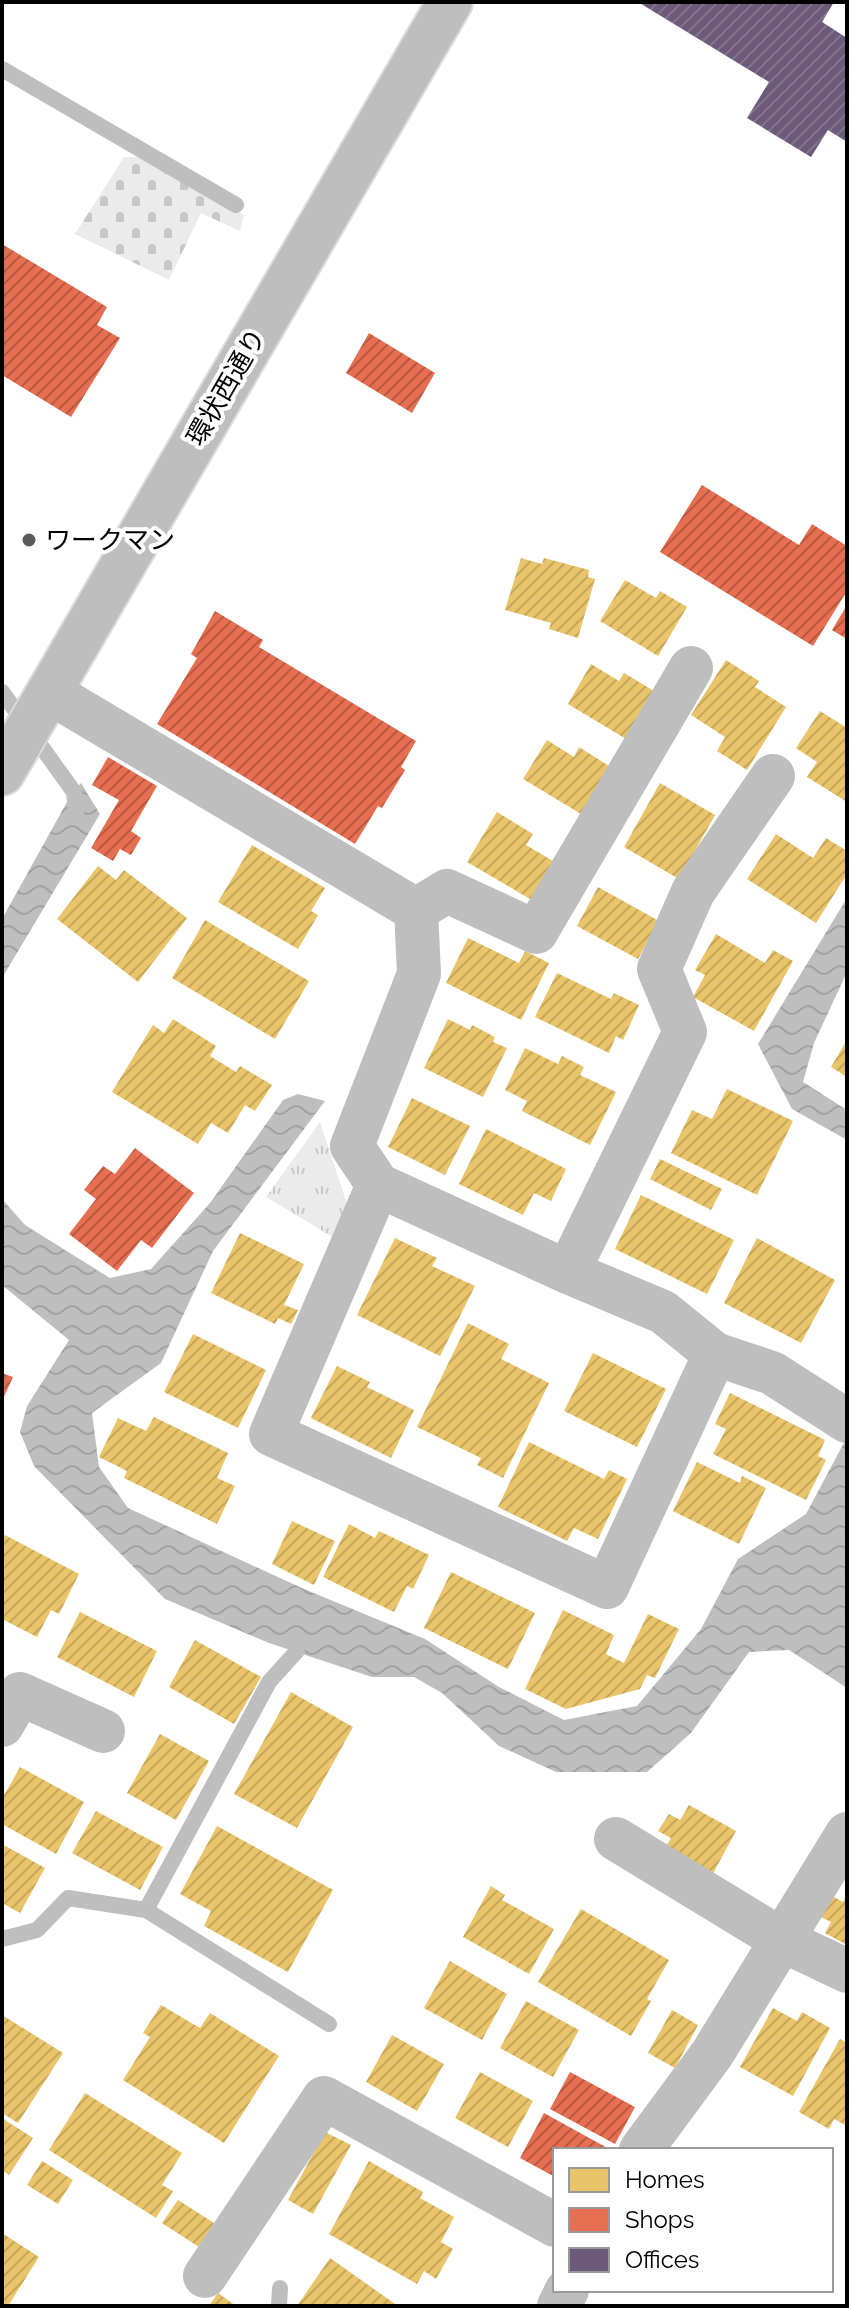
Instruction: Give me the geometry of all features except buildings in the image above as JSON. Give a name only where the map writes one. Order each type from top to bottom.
[{"type":"main road","name":"環状西通り","points":[[7,765],[450,2]]},
{"type":"main road","points":[[416,910],[447,891],[536,932],[691,668]]},
{"type":"main road","points":[[46,698],[416,910]]},
{"type":"main road","points":[[568,1272],[685,1032],[659,969],[693,892],[773,776]]},
{"type":"main road","points":[[416,910],[419,974],[352,1146],[378,1185],[663,1312],[715,1354],[772,1373],[847,1421]]},
{"type":"main road","points":[[378,1185],[271,1434],[607,1587],[715,1354]]},
{"type":"main road","points":[[2,1725],[20,1694],[103,1731]]},
{"type":"main road","points":[[642,2148],[712,2054],[847,1834]]},
{"type":"main road","points":[[616,1839],[782,1940],[847,1971]]},
{"type":"main road","points":[[205,2276],[324,2098],[553,2224]]},
{"type":"green space","points":[[124,157],[141,157],[244,215],[240,231],[201,213],[169,280],[75,234]]},
{"type":"green space","points":[[320,1122],[349,1210],[339,1241],[266,1197]]},
{"type":"water","points":[[81,783],[100,814],[2,978],[2,919],[67,802]]},
{"type":"water","points":[[847,898],[847,972],[814,1043],[803,1082],[847,1110],[847,1140],[792,1109],[758,1044]]},
{"type":"water","points":[[298,1094],[325,1101],[213,1251],[161,1363],[92,1413],[99,1467],[128,1508],[304,1589],[425,1639],[499,1687],[564,1720],[637,1706],[701,1629],[738,1559],[806,1514],[847,1437],[847,1688],[789,1650],[749,1652],[691,1733],[647,1772],[556,1772],[499,1746],[442,1693],[414,1677],[372,1677],[269,1643],[165,1599],[34,1466],[20,1432],[27,1406],[69,1340],[2,1285],[2,1199],[25,1225],[110,1278],[151,1269],[210,1203],[283,1100]]},
{"type":"waterway","points":[[2,69],[236,205]]},
{"type":"waterway","points":[[2,692],[74,792],[76,813]]},
{"type":"waterway","points":[[2,1939],[37,1930],[68,1898],[146,1910],[269,1682],[297,1651]]},
{"type":"waterway","points":[[146,1910],[329,2024]]},
{"type":"waterway","points":[[279,2306],[280,2288]]},
{"type":"place","name":"ワークマン","points":[[29,540]]}]
